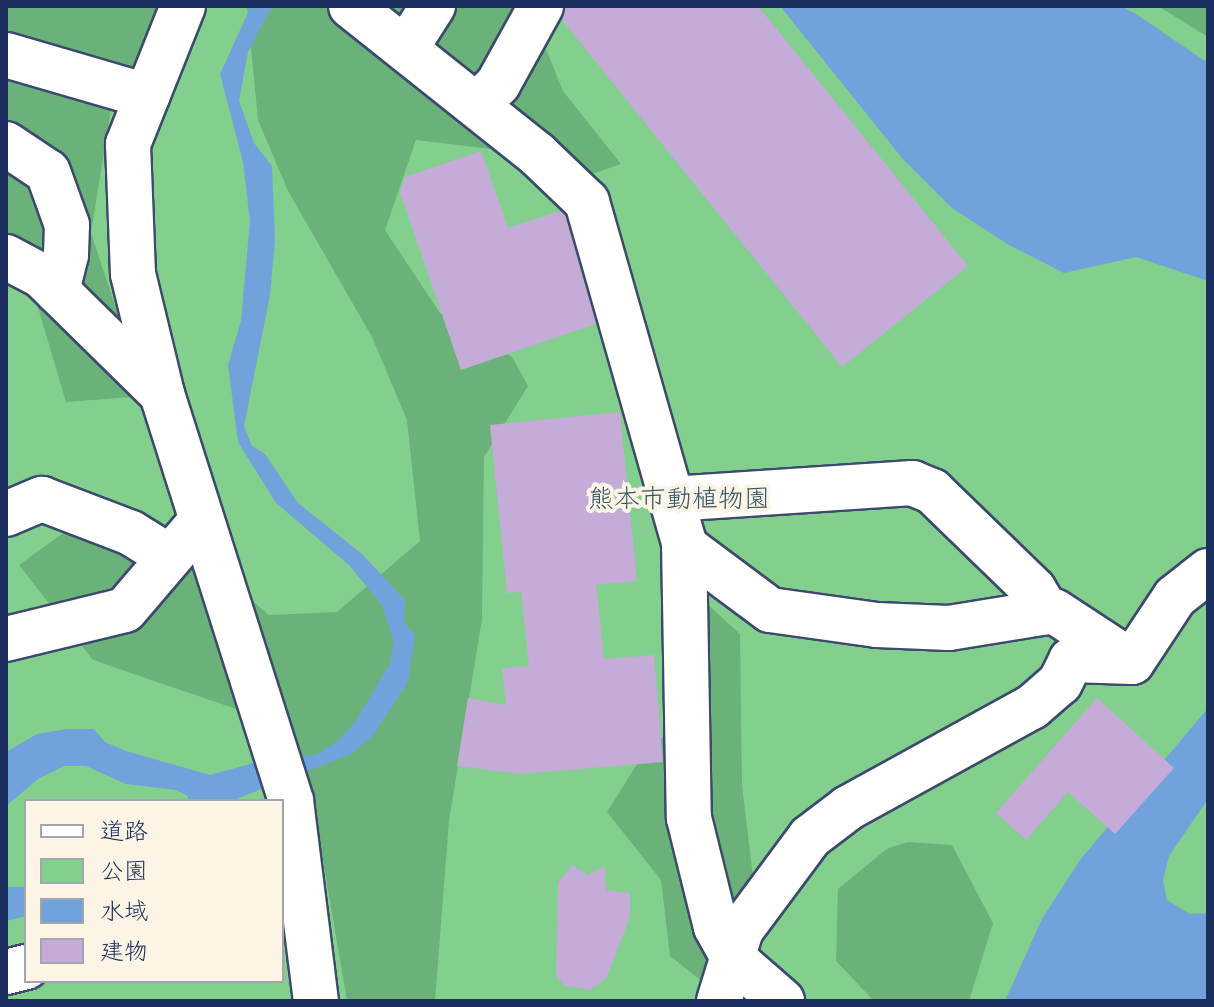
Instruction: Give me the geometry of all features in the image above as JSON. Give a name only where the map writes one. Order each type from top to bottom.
[{"type":"lane","points":[[183,6],[128,144],[133,274],[162,394],[289,794],[295,927],[316,1001]]},
{"type":"lane","points":[[351,6],[477,105],[587,202],[684,546],[689,818],[716,927],[734,959],[782,1001]]},
{"type":"lane","points":[[406,48],[433,6]]},
{"type":"lane","points":[[477,105],[498,84],[541,6]]},
{"type":"lane","points":[[6,55],[147,96]]},
{"type":"lane","points":[[6,144],[48,172],[67,225],[66,255],[57,291]]},
{"type":"lane","points":[[6,257],[57,291],[162,394]]},
{"type":"lane","points":[[671,499],[912,483],[932,491],[1034,590],[1047,612]]},
{"type":"lane","points":[[6,514],[42,499],[131,533],[168,556]]},
{"type":"lane","points":[[6,639],[125,610],[201,521]]},
{"type":"lane","points":[[684,546],[770,610],[877,625],[949,628],[1054,611],[1132,662]]},
{"type":"lane","points":[[1132,662],[1175,597],[1208,571]]},
{"type":"lane","points":[[719,1001],[741,930],[802,847],[848,808],[1032,707],[1060,683],[1071,660],[1132,662]]},
{"type":"green space","name":"熊本市動植物園","points":[[6,6],[1208,6],[1208,1001],[6,1001]]},
{"type":"green space","points":[[6,6],[161,6],[138,83],[112,103],[91,233],[145,396],[66,402],[34,294],[6,263]]},
{"type":"green space","points":[[247,6],[538,6],[531,12],[563,91],[621,164],[569,182],[491,149],[416,140],[385,230],[440,313],[512,357],[528,386],[484,457],[482,619],[449,821],[435,1001],[347,1001],[311,791],[242,711],[93,660],[19,565],[84,518],[161,524],[269,615],[337,612],[420,541],[407,420],[372,337],[288,191],[258,120]]},
{"type":"green space","points":[[1158,6],[1208,6],[1208,37]]},
{"type":"green space","points":[[703,600],[740,634],[742,785],[761,943],[723,998],[670,956],[661,880],[607,812],[637,764],[680,719]]},
{"type":"green space","points":[[908,842],[952,845],[993,923],[969,1001],[874,1001],[836,961],[838,889],[888,848]]},
{"type":"water","points":[[251,6],[272,6],[248,52],[239,101],[254,143],[272,166],[275,241],[270,295],[244,426],[252,446],[265,454],[298,503],[362,554],[405,600],[404,622],[415,635],[408,682],[372,737],[351,754],[236,799],[187,799],[188,796],[176,790],[126,784],[86,766],[64,766],[38,779],[6,806],[6,752],[37,734],[67,729],[94,729],[105,742],[126,751],[210,775],[261,761],[315,755],[338,741],[356,721],[390,663],[394,641],[381,604],[349,565],[276,503],[238,442],[228,365],[241,321],[250,221],[243,162],[220,74]]},
{"type":"water","points":[[780,6],[1121,6],[1136,14],[1208,63],[1208,281],[1136,257],[1064,273],[1009,245],[952,208],[902,158]]},
{"type":"water","points":[[1208,708],[1208,799],[1169,856],[1163,880],[1167,900],[1190,914],[1208,913],[1208,1001],[1005,1001],[1042,919],[1080,860]]},
{"type":"water","points":[[6,887],[24,887],[24,916],[6,921]]},
{"type":"building","points":[[566,6],[758,6],[968,266],[842,367],[562,20]]},
{"type":"building","points":[[481,151],[508,228],[560,211],[565,215],[596,324],[461,370],[400,192],[405,177]]},
{"type":"building","points":[[620,412],[637,581],[596,585],[604,659],[654,655],[663,762],[521,774],[457,766],[468,698],[506,705],[502,668],[529,666],[521,592],[507,593],[490,425]]},
{"type":"building","points":[[1097,698],[1174,768],[1115,834],[1068,792],[1026,840],[996,813]]},
{"type":"building","points":[[572,865],[588,875],[605,866],[606,890],[630,893],[630,917],[606,979],[590,990],[565,986],[556,976],[558,883]]}]
